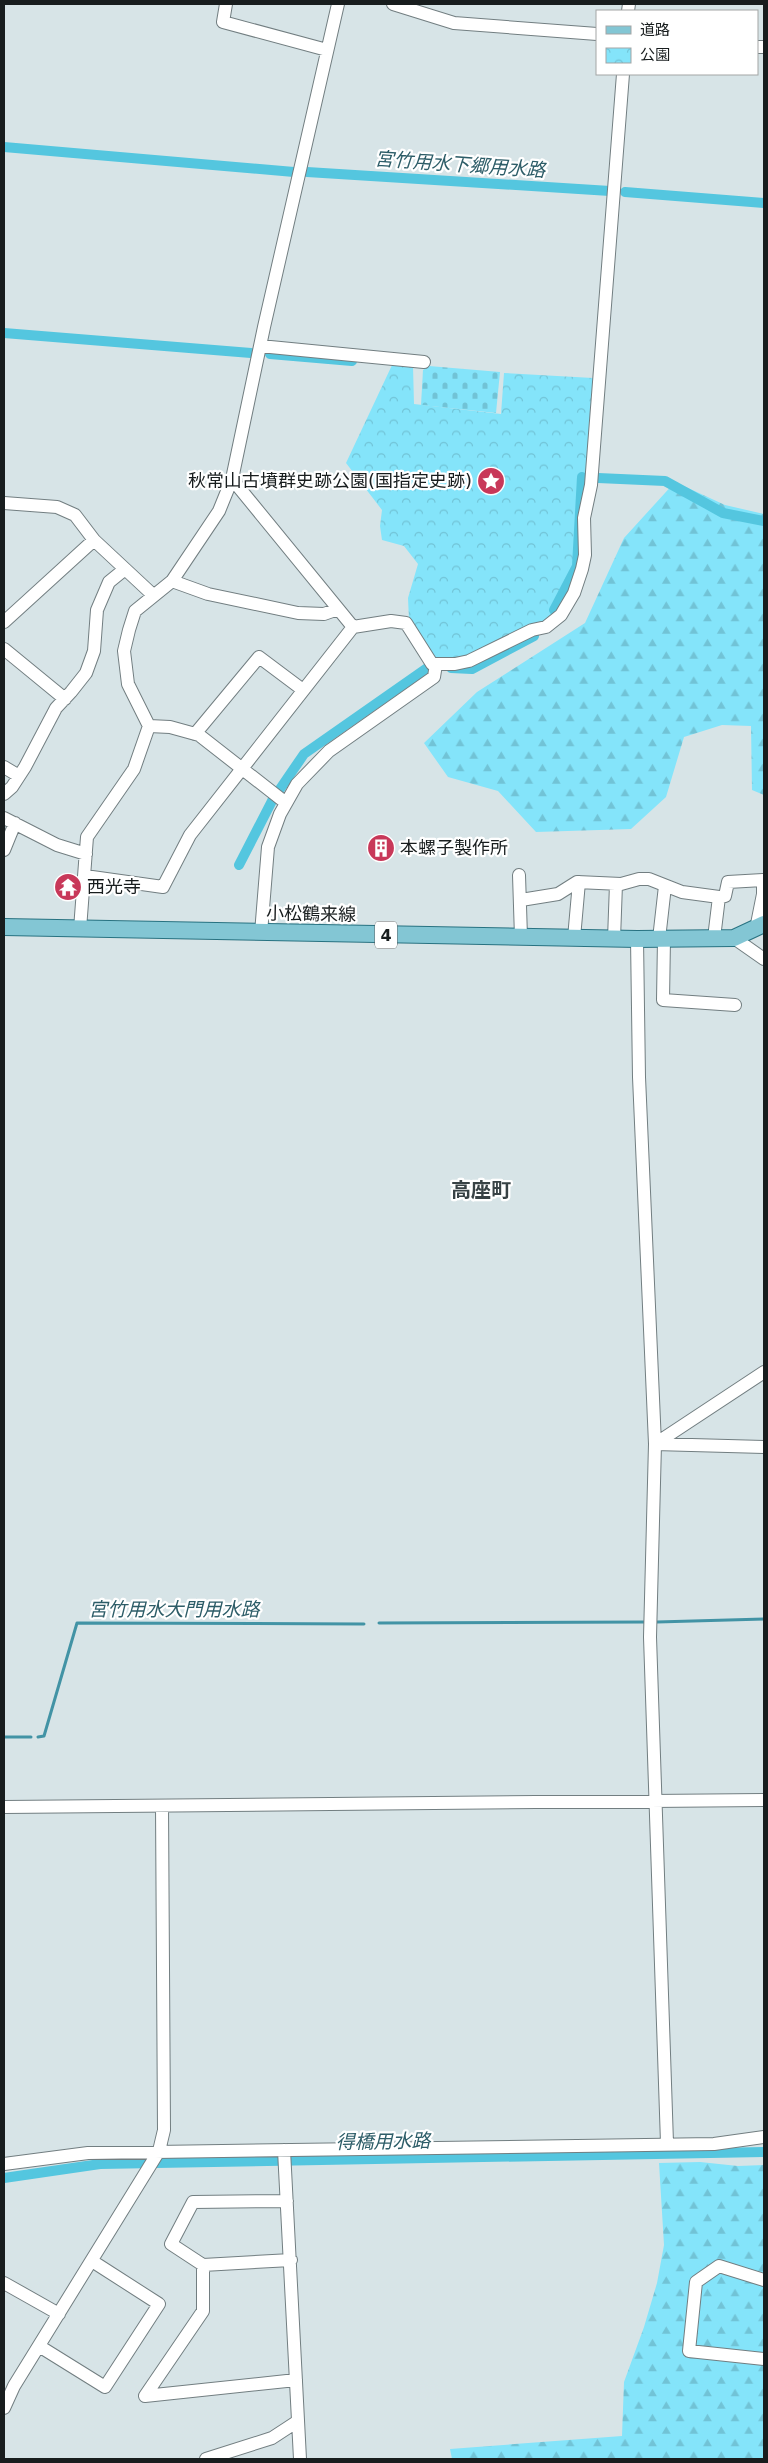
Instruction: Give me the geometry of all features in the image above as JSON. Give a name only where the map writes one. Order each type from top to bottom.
[{"type":"main road","name":"小松鶴来線","points":[[4,927],[661,939],[734,938],[760,926]]},
{"type":"street","points":[[226,4],[223,22],[327,50]]},
{"type":"street","points":[[80,929],[87,837],[134,769],[150,726],[128,684],[124,651],[135,611],[172,581],[219,511],[232,479],[260,346],[338,4]]},
{"type":"street","points":[[393,4],[454,23],[596,34]]},
{"type":"street","points":[[85,876],[163,886],[190,835],[353,626],[391,621],[406,623],[432,664],[436,664],[469,661],[532,630],[546,627],[561,615],[574,593],[582,569],[584,555],[584,518],[592,485],[623,75]]},
{"type":"street","points":[[260,346],[424,362]]},
{"type":"street","points":[[232,479],[353,626]]},
{"type":"street","points":[[4,503],[58,507],[75,515],[94,540],[153,595]]},
{"type":"street","points":[[4,622],[94,540]]},
{"type":"street","points":[[4,794],[12,787],[19,776],[56,708],[86,673],[94,651],[97,610],[109,582],[125,569]]},
{"type":"street","points":[[172,581],[208,594],[298,613],[324,614],[338,609]]},
{"type":"street","points":[[4,649],[64,699]]},
{"type":"street","points":[[195,734],[259,657],[303,690]]},
{"type":"street","points":[[261,933],[268,847],[286,803],[297,784],[329,751],[434,677],[436,664]]},
{"type":"street","points":[[150,726],[170,727],[195,734],[243,767],[286,803]]},
{"type":"street","points":[[4,767],[19,776]]},
{"type":"street","points":[[4,850],[9,821],[57,844],[86,854]]},
{"type":"street","points":[[519,875],[521,937]]},
{"type":"street","points":[[521,900],[558,894],[579,882],[616,884],[639,878],[649,879],[682,892],[720,897],[726,896],[728,882],[763,880],[764,894],[760,926]]},
{"type":"street","points":[[574,938],[579,882]]},
{"type":"street","points":[[614,939],[616,884]]},
{"type":"street","points":[[665,886],[661,939],[663,1000],[735,1004]]},
{"type":"street","points":[[714,938],[720,897]]},
{"type":"street","points":[[734,938],[764,959]]},
{"type":"street","points":[[637,939],[639,1077],[655,1444],[650,1636],[667,2143]]},
{"type":"street","points":[[655,1444],[764,1372]]},
{"type":"street","points":[[655,1444],[764,1447]]},
{"type":"street","points":[[4,1808],[764,1800]]},
{"type":"street","points":[[4,2408],[39,2346],[149,2168],[157,2154],[164,2130],[162,1806]]},
{"type":"street","points":[[4,2164],[88,2153],[285,2158],[667,2143],[714,2144],[764,2137]]},
{"type":"street","points":[[285,2158],[300,2459]]},
{"type":"street","points":[[287,2201],[193,2202],[170,2244],[203,2265],[291,2260]]},
{"type":"street","points":[[39,2346],[105,2387],[160,2304],[92,2261]]},
{"type":"street","points":[[203,2265],[203,2311],[145,2396],[296,2380]]},
{"type":"street","points":[[764,2280],[719,2266],[696,2282],[689,2352],[764,2359]]},
{"type":"street","points":[[4,2283],[59,2314]]},
{"type":"street","points":[[206,2459],[272,2438],[298,2421]]},
{"type":"green space","points":[[393,363],[413,366],[414,404],[501,414],[504,373],[593,378],[586,496],[576,541],[574,576],[566,597],[556,611],[544,621],[473,658],[435,659],[409,620],[408,598],[418,564],[404,546],[382,540],[380,526],[382,510],[346,463]]},
{"type":"green space","points":[[429,366],[500,372],[496,413],[421,405],[423,370]]},
{"type":"green space","points":[[675,482],[725,505],[764,514],[764,795],[752,790],[751,726],[722,725],[684,737],[666,797],[631,829],[536,832],[498,791],[448,777],[424,743],[477,692],[585,623],[624,538]]},
{"type":"green space","points":[[700,2162],[738,2166],[764,2165],[764,2459],[452,2459],[450,2449],[622,2436],[624,2382],[644,2327],[657,2283],[664,2245],[659,2163]]},
{"type":"waterway","name":"宮竹用水下郷用水路","points":[[4,147],[294,172]]},
{"type":"waterway","name":"宮竹用水下郷用水路","points":[[307,172],[610,191]]},
{"type":"waterway","name":"宮竹用水下郷用水路","points":[[625,192],[764,203]]},
{"type":"waterway","points":[[4,333],[251,353]]},
{"type":"waterway","points":[[270,354],[352,361]]},
{"type":"waterway","points":[[554,610],[577,566],[582,477]]},
{"type":"waterway","points":[[598,478],[665,481],[723,513],[764,521]]},
{"type":"waterway","points":[[451,668],[472,669],[534,636]]},
{"type":"waterway","points":[[280,789],[304,754],[427,668]]},
{"type":"waterway","points":[[239,865],[273,799]]},
{"type":"waterway","name":"宮竹用水大門用水路","points":[[657,1622],[764,1619]]},
{"type":"waterway","name":"宮竹用水大門用水路","points":[[379,1623],[645,1622]]},
{"type":"waterway","name":"宮竹用水大門用水路","points":[[38,1737],[44,1736],[77,1623],[364,1624]]},
{"type":"waterway","name":"宮竹用水大門用水路","points":[[4,1737],[31,1737]]},
{"type":"waterway","name":"得橋用水路","points":[[4,2178],[100,2164],[764,2152]]},
{"type":"place","name":"秋常山古墳群史跡公園(国指定史跡)","points":[[491,481]]},
{"type":"place","name":"本螺子製作所","points":[[381,848]]},
{"type":"place","name":"西光寺","points":[[68,887]]},
{"type":"district","name":"高座町","points":[[481,1190]]}]
